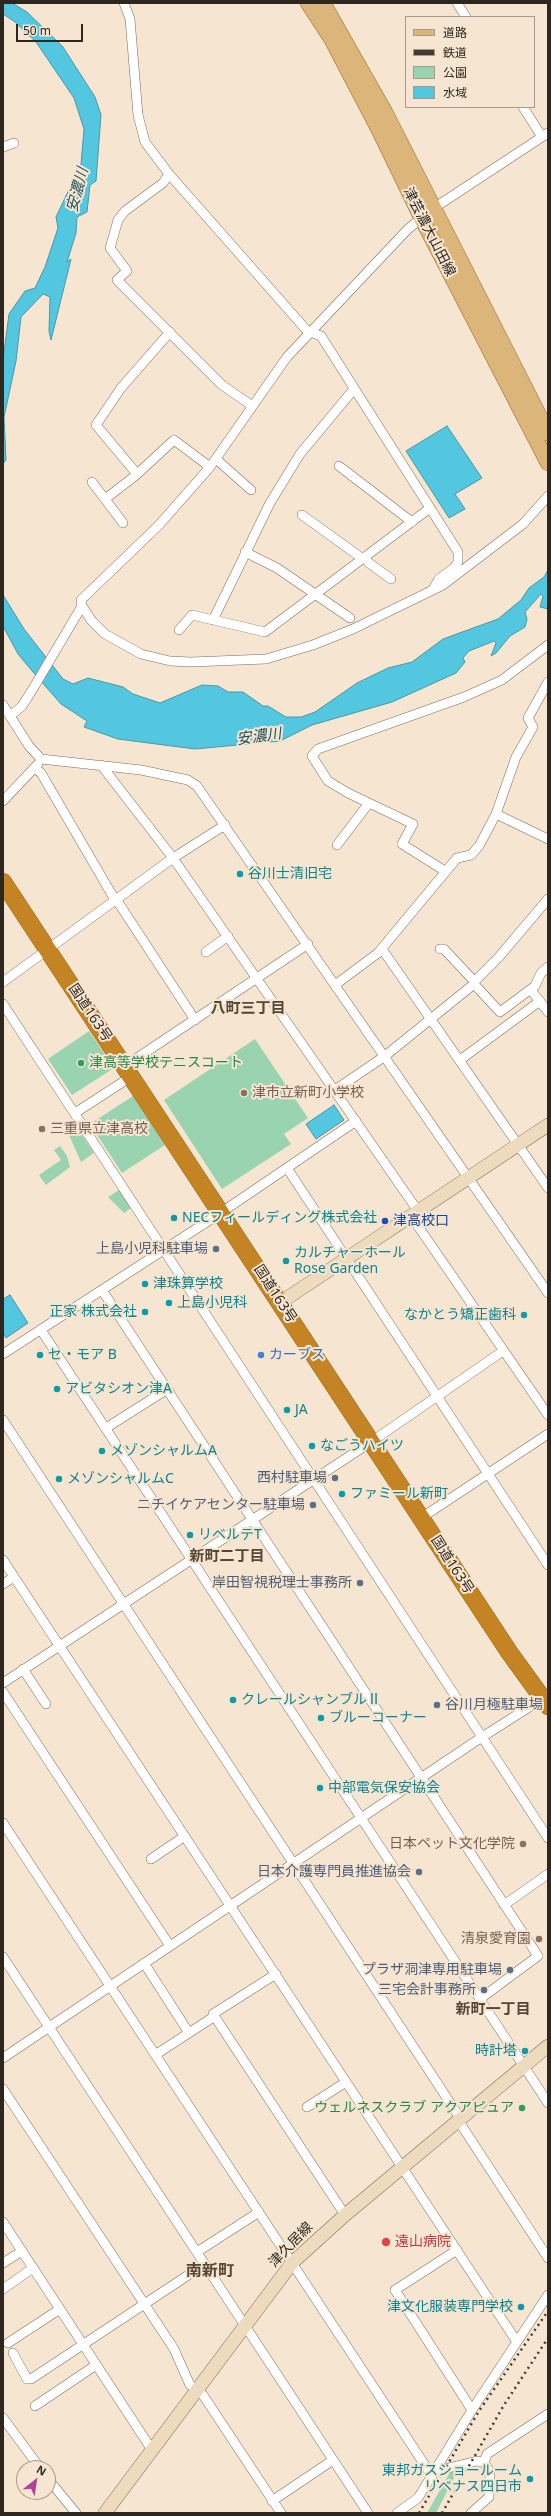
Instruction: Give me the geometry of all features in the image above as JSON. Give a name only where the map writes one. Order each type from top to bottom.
[{"type":"highway","name":"国道163号","points":[[3,882],[281,1302],[509,1652],[546,1698]]},
{"type":"main road","name":"津芸濃大山田線","points":[[308,3],[335,47],[421,218],[548,462]]},
{"type":"main road","name":"津芸濃大山田線","points":[[323,3],[386,114],[548,434]]},
{"type":"main road","points":[[281,1302],[548,1125]]},
{"type":"main road","name":"津久居線","points":[[105,2513],[197,2391],[244,2325],[292,2263],[345,2215],[548,2046]]},
{"type":"street","points":[[124,3],[130,19],[142,138],[169,174],[310,332],[321,336],[458,552],[458,562],[439,579],[432,590]]},
{"type":"street","points":[[457,3],[465,16]]},
{"type":"street","points":[[524,108],[545,135],[421,218],[287,357],[251,405],[210,467],[159,525],[81,600],[82,606],[91,620],[105,634],[141,654],[170,661],[220,663],[266,659],[313,645],[382,616],[432,590],[456,576],[523,524],[548,496]]},
{"type":"street","points":[[3,147],[14,143]]},
{"type":"street","points":[[169,174],[163,183],[122,214],[116,224],[110,248],[127,271],[117,280],[222,385],[251,405]]},
{"type":"street","points":[[137,474],[96,425],[121,388],[170,332]]},
{"type":"street","points":[[213,620],[270,503],[300,454],[354,389]]},
{"type":"street","points":[[105,499],[137,474],[174,440],[210,467]]},
{"type":"street","points":[[216,459],[251,490]]},
{"type":"street","points":[[339,466],[412,522]]},
{"type":"street","points":[[92,482],[123,523]]},
{"type":"street","points":[[179,630],[192,615],[265,632],[430,508]]},
{"type":"street","points":[[302,515],[364,558],[391,579]]},
{"type":"street","points":[[245,552],[278,568],[350,618]]},
{"type":"street","points":[[10,716],[22,706],[82,606]]},
{"type":"street","points":[[445,871],[402,844],[413,824],[328,781],[312,756],[318,749],[464,697],[502,680],[548,645]]},
{"type":"street","points":[[335,985],[382,949],[457,858],[471,855],[479,846],[496,814],[516,757],[533,727],[528,718],[548,682]]},
{"type":"street","points":[[3,705],[29,746],[41,759],[141,770],[192,782],[225,825],[308,944],[548,1293]]},
{"type":"street","points":[[3,801],[36,768],[41,759]]},
{"type":"street","points":[[101,765],[173,858],[335,1090],[503,1351],[544,1401],[548,1414]]},
{"type":"street","points":[[36,768],[41,773],[116,900],[195,1020]]},
{"type":"street","points":[[337,845],[369,803]]},
{"type":"street","points":[[496,814],[548,839]]},
{"type":"street","points":[[3,982],[47,948],[173,858],[225,825]]},
{"type":"street","points":[[335,1090],[385,1056],[432,1020],[474,983],[498,958],[548,899]]},
{"type":"street","points":[[206,952],[228,936]]},
{"type":"street","points":[[76,1113],[195,1020],[308,944]]},
{"type":"street","points":[[382,949],[548,1188]]},
{"type":"street","points":[[440,949],[444,949],[500,1012],[531,990],[535,986],[541,973],[548,967]]},
{"type":"street","points":[[531,990],[548,1012]]},
{"type":"street","points":[[460,1060],[540,1001]]},
{"type":"street","points":[[3,1004],[76,1113],[163,1249],[548,1838]]},
{"type":"street","points":[[3,1354],[163,1249],[221,1213],[356,1121]]},
{"type":"street","points":[[287,1168],[548,1565]]},
{"type":"street","points":[[540,1280],[548,1275]]},
{"type":"street","points":[[102,1290],[420,1778],[538,1956],[480,1999]]},
{"type":"street","points":[[41,1330],[548,2103]]},
{"type":"street","points":[[3,1683],[371,1442],[503,1351]]},
{"type":"street","points":[[106,1428],[166,1390]]},
{"type":"street","points":[[3,1420],[124,1603],[548,2258]]},
{"type":"street","points":[[421,1518],[548,1434]]},
{"type":"street","points":[[3,1560],[517,2342]]},
{"type":"street","points":[[3,1584],[14,1577]]},
{"type":"street","points":[[23,1669],[46,1704]]},
{"type":"street","points":[[3,1692],[170,1946]]},
{"type":"street","points":[[3,2058],[420,1778],[534,1704],[546,1698]]},
{"type":"street","points":[[3,1823],[292,2263],[434,2473]]},
{"type":"street","points":[[151,1859],[185,1836]]},
{"type":"street","points":[[504,1905],[548,1874]]},
{"type":"street","points":[[3,1957],[368,2513]]},
{"type":"street","points":[[144,1964],[189,2032]]},
{"type":"street","points":[[276,1974],[213,2014],[345,2215]]},
{"type":"street","points":[[155,2055],[215,2016]]},
{"type":"street","points":[[307,2107],[346,2082]]},
{"type":"street","points":[[3,2089],[174,2350],[190,2385],[203,2395],[280,2513]]},
{"type":"street","points":[[197,2252],[259,2212]]},
{"type":"street","points":[[3,2222],[152,2450]]},
{"type":"street","points":[[457,2250],[396,2290],[472,2410]]},
{"type":"street","points":[[3,2263],[22,2251]]},
{"type":"street","points":[[13,2353],[27,2379],[31,2379],[205,2264]]},
{"type":"street","points":[[3,2289],[33,2268]]},
{"type":"street","points":[[397,2513],[416,2500],[472,2410],[548,2295]]},
{"type":"street","points":[[8,2343],[60,2309]]},
{"type":"street","points":[[35,2406],[96,2365]]},
{"type":"street","points":[[484,2462],[493,2448],[548,2414]]},
{"type":"street","points":[[3,2418],[34,2460]]},
{"type":"street","points":[[272,2500],[333,2460]]},
{"type":"street","points":[[434,2473],[477,2461],[484,2462]]},
{"type":"street","points":[[471,2513],[489,2497],[490,2473],[484,2462]]},
{"type":"street","points":[[56,2489],[76,2513]]},
{"type":"green space","name":"津高等学校テニスコート","points":[[89,1031],[114,1068],[72,1095],[48,1059]]},
{"type":"green space","points":[[255,1039],[308,1118],[284,1134],[291,1144],[222,1189],[164,1100]]},
{"type":"green space","name":"津高等学校テニスコート","points":[[133,1096],[165,1145],[122,1173],[90,1124]]},
{"type":"green space","points":[[73,1122],[94,1153],[81,1162],[69,1135],[67,1126]]},
{"type":"green space","points":[[60,1146],[67,1156],[70,1167],[46,1185],[39,1175],[61,1160],[54,1150]]},
{"type":"green space","points":[[119,1190],[131,1208],[124,1213],[108,1197]]},
{"type":"green space","points":[[458,2470],[436,2513],[427,2513],[450,2472]]},
{"type":"water","name":"安濃川","points":[[3,3],[12,3],[27,12],[63,47],[95,97],[101,115],[96,181],[90,185],[87,212],[77,217],[76,233],[67,262],[71,259],[51,340],[49,331],[50,297],[43,294],[21,317],[16,361],[4,417],[6,460],[3,464],[3,360],[9,314],[25,291],[35,288],[45,267],[58,228],[56,217],[81,164],[84,129],[74,98],[36,42],[15,22],[3,14]]},
{"type":"water","points":[[447,426],[482,478],[455,494],[465,509],[449,518],[406,451]]},
{"type":"water","name":"安濃川","points":[[548,570],[548,609],[540,607],[543,596],[541,594],[525,612],[527,619],[525,627],[510,636],[496,653],[491,656],[496,643],[494,641],[469,651],[463,658],[465,662],[456,673],[392,702],[312,725],[280,741],[195,749],[118,739],[84,727],[87,721],[61,704],[18,654],[3,626],[3,595],[24,629],[63,679],[73,684],[88,678],[123,687],[133,694],[160,703],[202,685],[218,686],[228,692],[243,692],[263,706],[268,706],[286,717],[301,717],[315,712],[357,683],[388,668],[412,662],[443,639],[498,619],[521,600],[529,588],[544,577]]},
{"type":"water","points":[[334,1105],[344,1120],[316,1139],[306,1124]]},
{"type":"water","points":[[10,1295],[28,1323],[6,1338],[3,1333],[3,1299]]},
{"type":"railway","points":[[419,2513],[479,2411],[548,2311]]},
{"type":"railway","points":[[442,2513],[504,2405],[548,2338]]},
{"type":"place","name":"谷川士清旧宅","points":[[240,874]]},
{"type":"place","name":"津高等学校テニスコート","points":[[81,1063]]},
{"type":"place","name":"津市立新町小学校","points":[[244,1093]]},
{"type":"place","name":"三重県立津高校","points":[[42,1129]]},
{"type":"place","name":"NECフィールディング株式会社","points":[[174,1218]]},
{"type":"place","name":"津高校口","points":[[385,1221]]},
{"type":"place","name":"上島小児科駐車場","points":[[216,1249]]},
{"type":"place","name":"カルチャーホール Rose Garden","points":[[286,1261]]},
{"type":"place","name":"津珠算学校","points":[[145,1284]]},
{"type":"place","name":"上島小児科","points":[[169,1303]]},
{"type":"place","name":"正家 株式会社","points":[[145,1312]]},
{"type":"place","name":"なかとう矯正歯科","points":[[524,1315]]},
{"type":"place","name":"セ・モア B","points":[[40,1355]]},
{"type":"place","name":"カーブス","points":[[261,1355]]},
{"type":"place","name":"アビタシオン津A","points":[[57,1389]]},
{"type":"place","name":"JA","points":[[287,1410]]},
{"type":"place","name":"なごうハイツ","points":[[312,1446]]},
{"type":"place","name":"メゾンシャルムA","points":[[102,1451]]},
{"type":"place","name":"西村駐車場","points":[[335,1478]]},
{"type":"place","name":"メゾンシャルムC","points":[[59,1479]]},
{"type":"place","name":"ファミール新町","points":[[342,1494]]},
{"type":"place","name":"ニチイケアセンター駐車場","points":[[313,1505]]},
{"type":"place","name":"リベルテT","points":[[190,1535]]},
{"type":"place","name":"岸田智視税理士事務所","points":[[360,1583]]},
{"type":"place","name":"クレールシャンブルⅡ","points":[[233,1700]]},
{"type":"place","name":"谷川月極駐車場","points":[[437,1705]]},
{"type":"place","name":"ブルーコーナー","points":[[321,1718]]},
{"type":"place","name":"中部電気保安協会","points":[[320,1788]]},
{"type":"place","name":"日本ペット文化学院","points":[[523,1844]]},
{"type":"place","name":"日本介護専門員推進協会","points":[[419,1872]]},
{"type":"place","name":"清泉愛育園","points":[[539,1939]]},
{"type":"place","name":"プラザ洞津専用駐車場","points":[[510,1970]]},
{"type":"place","name":"三宅会計事務所","points":[[484,1990]]},
{"type":"place","name":"時計塔","points":[[525,2051]]},
{"type":"place","name":"ウェルネスクラブ アクアピュア","points":[[522,2108]]},
{"type":"place","name":"遠山病院","points":[[386,2242]]},
{"type":"place","name":"津文化服装専門学校","points":[[521,2307]]},
{"type":"place","name":"東邦ガスショールーム リベナス四日市","points":[[530,2479]]},
{"type":"district","name":"八町三丁目","points":[[248,1009]]},
{"type":"district","name":"新町二丁目","points":[[227,1557]]},
{"type":"district","name":"新町一丁目","points":[[493,2010]]},
{"type":"district","name":"南新町","points":[[210,2271]]}]
